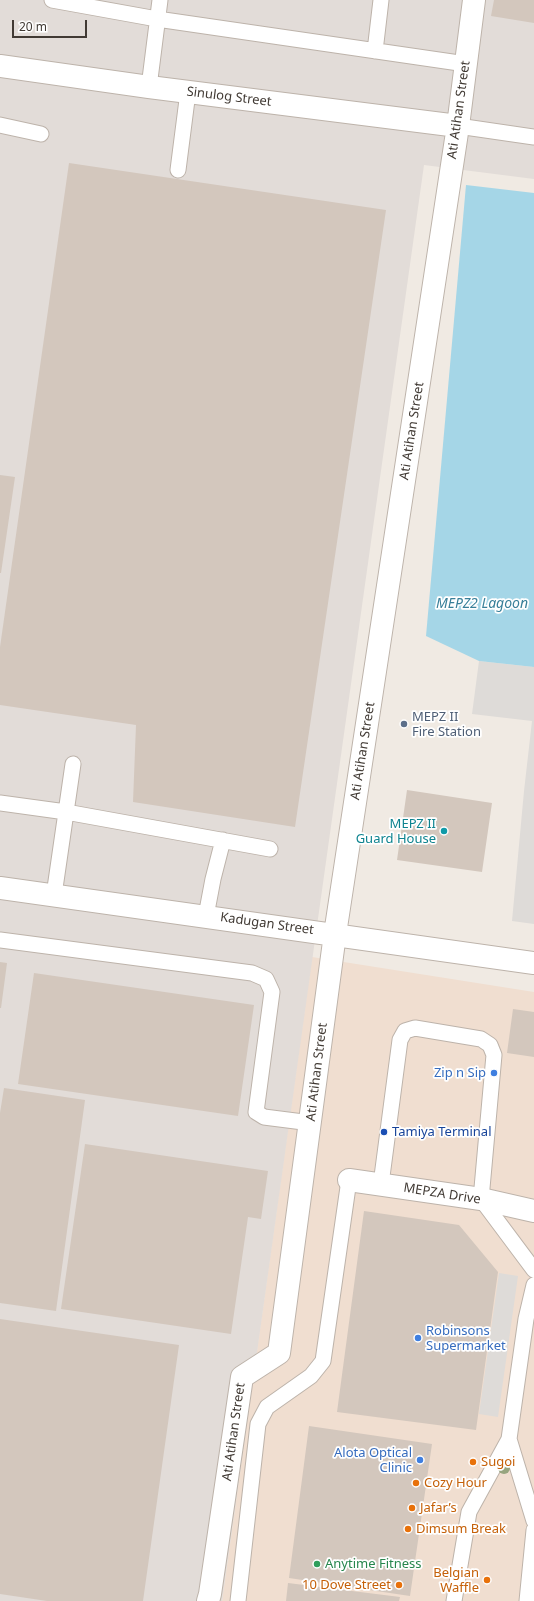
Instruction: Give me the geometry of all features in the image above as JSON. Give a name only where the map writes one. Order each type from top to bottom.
[{"type":"street","name":"Ati Atihan Street","points":[[208,1601],[242,1377],[279,1353],[311,1123],[335,934],[458,126],[474,0]]},
{"type":"street","name":"Sinulog Street","points":[[0,66],[149,87],[458,126]]},
{"type":"street","name":"Kadugan Street","points":[[0,888],[534,963]]},
{"type":"street","name":"MEPZA Drive","points":[[349,1180],[481,1199],[534,1211]]},
{"type":"lane","points":[[52,0],[157,19],[466,64]]},
{"type":"lane","points":[[149,87],[160,0]]},
{"type":"lane","points":[[375,51],[381,0]]},
{"type":"lane","points":[[178,170],[188,92]]},
{"type":"lane","points":[[0,125],[41,134]]},
{"type":"lane","points":[[458,126],[534,136]]},
{"type":"lane","points":[[54,895],[73,764]]},
{"type":"lane","points":[[0,803],[66,812],[270,849]]},
{"type":"lane","points":[[206,916],[213,879],[223,840]]},
{"type":"lane","points":[[0,940],[252,973],[266,979],[272,992],[256,1112],[264,1117],[311,1123]]},
{"type":"lane","points":[[381,1184],[400,1040],[405,1030],[415,1028],[480,1039],[490,1045],[494,1056],[481,1199],[534,1270]]},
{"type":"lane","points":[[238,1601],[258,1424],[267,1407],[311,1376],[323,1362],[349,1180]]},
{"type":"lane","points":[[454,1601],[468,1512],[509,1439],[530,1320],[534,1286]]},
{"type":"lane","points":[[509,1439],[534,1521]]},
{"type":"lane","points":[[527,1601],[534,1530]]},
{"type":"shaded area","points":[[0,0],[534,0],[534,179],[424,165],[222,1601],[0,1601]]},
{"type":"shaded area","points":[[479,661],[534,667],[534,924],[512,921],[532,721],[472,714]]},
{"type":"shaded area","points":[[312,957],[534,992],[534,1601],[222,1601]]},
{"type":"shaded area","points":[[499,1273],[518,1276],[498,1417],[479,1414]]},
{"type":"water","name":"MEPZ2 Lagoon","points":[[466,185],[534,193],[534,667],[479,661],[426,636]]},
{"type":"building","points":[[494,0],[534,0],[534,23],[491,16]]},
{"type":"building","points":[[69,163],[386,210],[295,827],[133,802],[136,725],[0,705],[0,647]]},
{"type":"building","points":[[0,475],[15,477],[1,573],[0,573]]},
{"type":"building","name":"MEPZ II Guard House","points":[[407,790],[492,803],[482,872],[397,860]]},
{"type":"building","points":[[0,962],[7,963],[1,1008],[0,1008]]},
{"type":"building","points":[[34,973],[254,1005],[238,1116],[18,1084]]},
{"type":"building","points":[[513,1009],[534,1012],[534,1057],[507,1053]]},
{"type":"building","points":[[4,1088],[85,1100],[56,1311],[0,1303],[0,1113]]},
{"type":"building","points":[[85,1144],[268,1171],[261,1219],[248,1217],[231,1334],[61,1309]]},
{"type":"building","name":"Robinsons Supermarket","points":[[364,1211],[459,1225],[498,1272],[476,1430],[337,1412]]},
{"type":"building","points":[[0,1319],[179,1345],[143,1601],[47,1601],[0,1594]]},
{"type":"building","points":[[309,1426],[432,1444],[410,1596],[289,1578]]},
{"type":"building","points":[[288,1583],[400,1597],[399,1601],[286,1601]]},
{"type":"place","name":"MEPZ II Fire Station","points":[[404,724]]},
{"type":"place","name":"MEPZ II Guard House","points":[[444,831]]},
{"type":"place","name":"Zip n Sip","points":[[494,1073]]},
{"type":"place","name":"Tamiya Terminal","points":[[384,1132]]},
{"type":"place","name":"Robinsons Supermarket","points":[[418,1338]]},
{"type":"place","name":"Alota Optical Clinic","points":[[420,1460]]},
{"type":"place","name":"Sugoi","points":[[473,1462]]},
{"type":"place","name":"Cozy Hour","points":[[416,1483]]},
{"type":"place","name":"Jafar’s","points":[[412,1508]]},
{"type":"place","name":"Dimsum Break","points":[[408,1529]]},
{"type":"place","name":"Anytime Fitness","points":[[317,1564]]},
{"type":"place","name":"Belgian Waffle","points":[[487,1580]]},
{"type":"place","name":"10 Dove Street","points":[[399,1585]]}]
